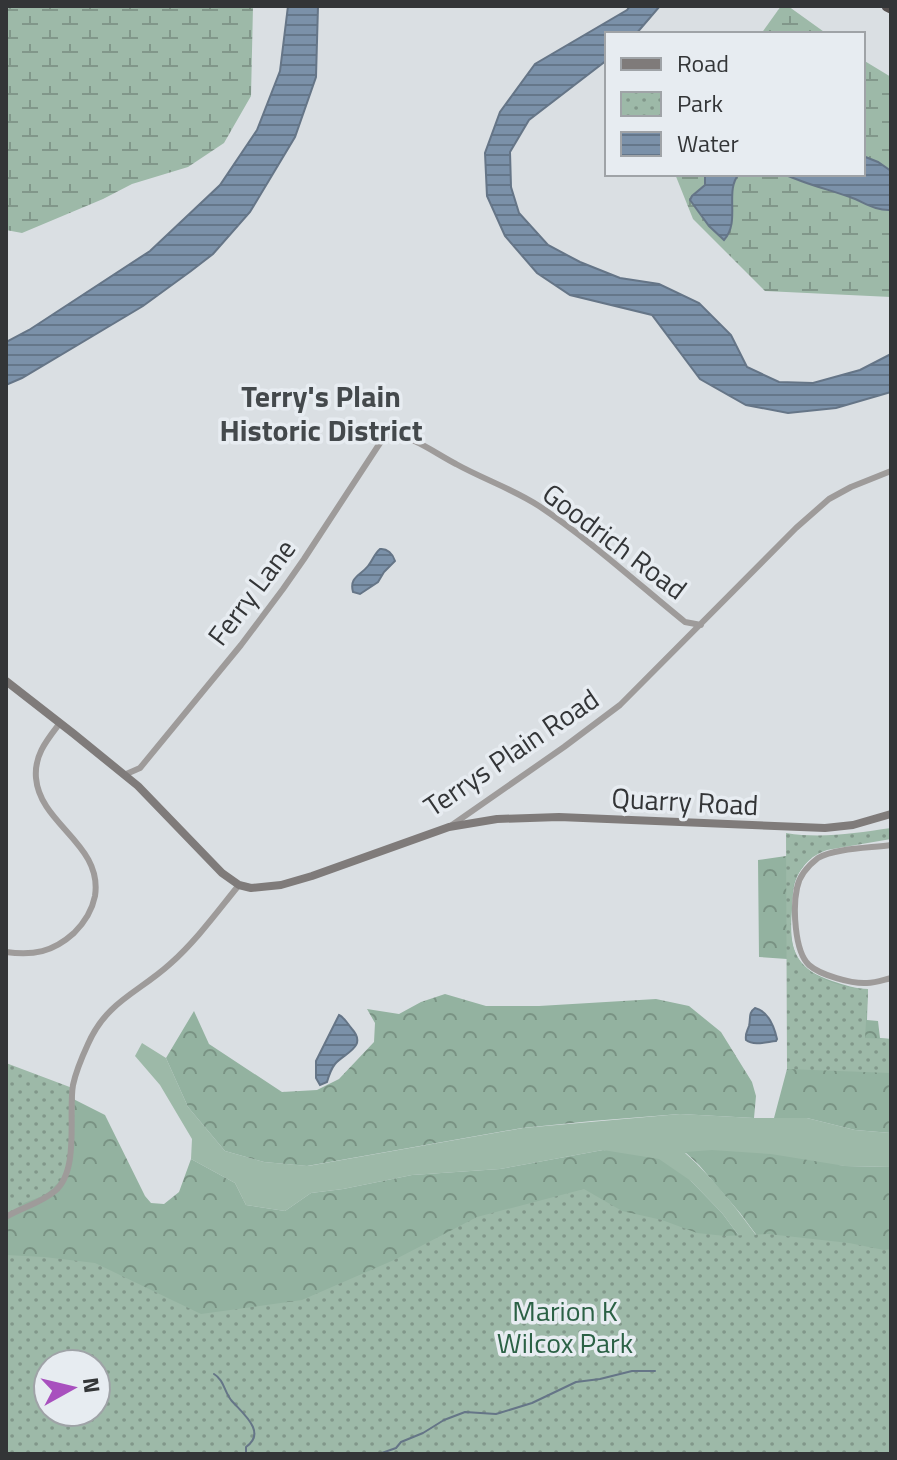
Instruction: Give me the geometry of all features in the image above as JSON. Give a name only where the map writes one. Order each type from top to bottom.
[{"type":"street","name":"Goodrich Road","points":[[389,435],[402,436],[537,505],[685,622],[701,625]]},
{"type":"street","name":"Ferry Lane","points":[[124,775],[140,768],[241,645],[304,559],[380,443],[389,435]]},
{"type":"street","name":"Terrys Plain Road","points":[[239,885],[263,888],[293,882],[449,827],[620,705],[796,528],[829,499],[891,471]]},
{"type":"street","name":"Goodrich Road","points":[[685,622],[690,636]]},
{"type":"street","points":[[6,681],[138,786],[222,873],[239,885],[182,954],[108,1010],[102,1018],[73,1084],[72,1142],[64,1180],[55,1191],[6,1217]]},
{"type":"street","points":[[6,952],[30,954],[50,950],[82,925],[94,901],[96,884],[88,859],[75,839],[47,810],[36,780],[40,751],[60,723]]},
{"type":"street","points":[[138,786],[140,768]]},
{"type":"street","points":[[471,812],[475,823]]},
{"type":"street","name":"Quarry Road","points":[[449,827],[497,819],[559,817],[825,828],[853,825],[891,814]]},
{"type":"street","points":[[891,845],[837,852],[818,859],[805,871],[797,888],[796,919],[797,943],[809,965],[817,970],[860,983],[891,978]]},
{"type":"green space","points":[[6,6],[253,6],[251,96],[224,143],[188,167],[132,184],[22,233],[6,230]]},
{"type":"green space","points":[[781,6],[788,6],[824,32],[762,32]]},
{"type":"green space","points":[[865,61],[891,77],[891,297],[765,291],[693,219],[676,176],[865,176]]},
{"type":"green space","points":[[891,828],[891,839],[827,850],[808,861],[794,884],[791,925],[797,955],[814,974],[850,987],[868,989],[865,1038],[891,1039],[891,1073],[787,1069],[786,833],[826,835]]},
{"type":"green space","points":[[786,856],[811,858],[798,875],[794,887],[791,934],[796,954],[808,969],[819,976],[868,989],[867,1020],[878,1021],[880,1038],[891,1039],[891,1133],[855,1130],[807,1118],[774,1118],[787,1069],[787,959],[759,957],[758,860]]},
{"type":"green space","points":[[445,994],[486,1006],[656,999],[689,1006],[721,1032],[752,1082],[756,1096],[754,1118],[680,1114],[592,1121],[522,1128],[307,1166],[264,1162],[225,1151],[188,1107],[166,1058],[194,1011],[209,1044],[282,1092],[317,1090],[339,1079],[374,1042],[375,1023],[367,1009],[399,1014]]},
{"type":"green space","points":[[142,1043],[166,1058],[188,1107],[225,1151],[264,1162],[308,1166],[523,1128],[680,1114],[807,1118],[855,1130],[891,1133],[891,1167],[685,1153],[721,1191],[775,1261],[771,1279],[722,1213],[691,1181],[603,1150],[500,1169],[412,1175],[311,1193],[285,1211],[246,1205],[235,1183],[191,1159],[192,1139],[160,1085],[135,1056]]},
{"type":"green space","points":[[6,1063],[75,1089],[73,1158],[64,1177],[45,1195],[24,1203],[6,1216]]},
{"type":"green space","name":"Marion K Wilcox Park","points":[[6,1065],[105,1115],[151,1203],[164,1204],[179,1192],[191,1159],[235,1183],[246,1205],[285,1211],[311,1193],[412,1175],[500,1169],[603,1150],[659,1159],[691,1181],[722,1213],[891,1454],[6,1454]]},
{"type":"green space","points":[[712,1150],[771,1154],[845,1166],[891,1167],[891,1416],[740,1213],[685,1152]]},
{"type":"green space","name":"Marion K Wilcox Park","points":[[584,1189],[622,1211],[662,1220],[697,1233],[725,1236],[768,1234],[891,1249],[891,1454],[6,1454],[6,1255],[95,1263],[201,1314],[302,1300],[394,1260],[477,1217]]},
{"type":"water","points":[[288,6],[318,6],[316,77],[295,137],[250,212],[213,254],[143,306],[6,385],[6,342],[150,251],[220,185],[257,130],[280,71]]},
{"type":"water","points":[[630,6],[660,6],[638,32],[605,32],[605,62],[529,120],[510,152],[511,187],[519,213],[548,245],[580,262],[620,278],[659,284],[699,303],[731,335],[747,367],[779,382],[813,383],[860,370],[891,354],[891,392],[836,408],[788,413],[746,405],[700,379],[652,315],[570,295],[537,273],[505,236],[487,196],[485,153],[500,112],[535,64]]},
{"type":"water","points":[[865,157],[891,171],[891,210],[875,208],[789,176],[865,176]]},
{"type":"water","points":[[705,176],[738,176],[733,189],[731,224],[724,240],[690,200],[705,185]]},
{"type":"water","points":[[380,549],[389,552],[395,561],[378,582],[360,594],[353,592],[354,580]]},
{"type":"water","points":[[755,1008],[764,1012],[770,1020],[776,1041],[756,1043],[746,1040]]},
{"type":"water","points":[[339,1015],[356,1035],[356,1045],[334,1066],[327,1082],[320,1085],[316,1078],[316,1061]]},
{"type":"waterway","points":[[379,1454],[465,1412],[496,1414],[532,1403],[576,1382],[632,1371],[655,1371]]},
{"type":"waterway","points":[[214,1374],[254,1429],[246,1454]]},
{"type":"district","name":"Terry's Plain Historic District","points":[[321,413]]}]
